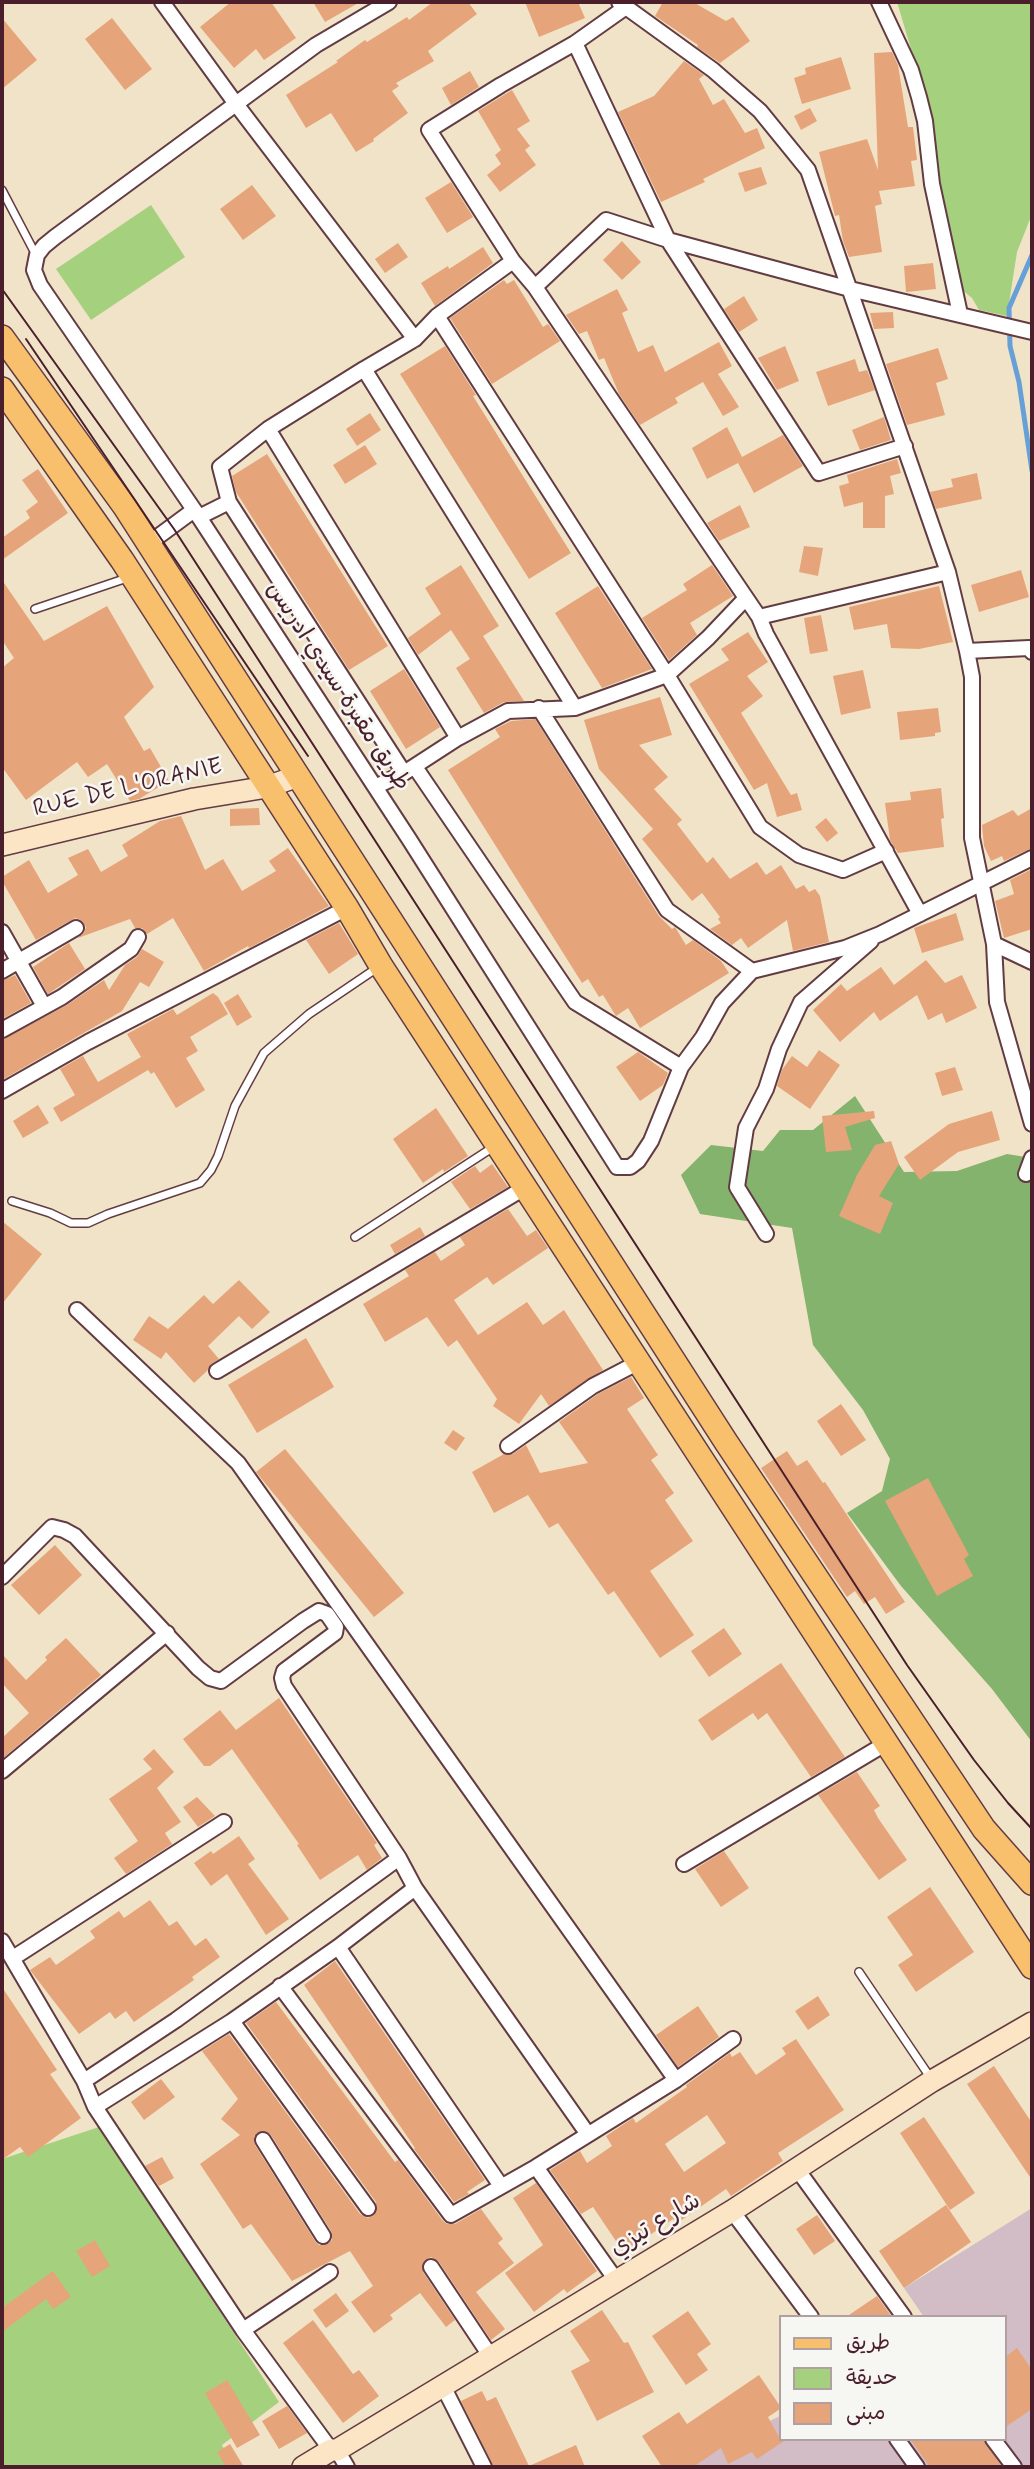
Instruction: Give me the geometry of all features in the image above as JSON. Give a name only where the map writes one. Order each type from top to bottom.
[{"type":"main road","points":[[2,337],[125,507],[726,1442],[984,1829],[1032,1883]]},
{"type":"main road","points":[[2,389],[132,576],[381,966],[1032,1967]]},
{"type":"street","points":[[162,2],[415,339]]},
{"type":"street","points":[[37,255],[55,237],[316,45],[389,2]]},
{"type":"street","points":[[879,2],[911,70],[919,97],[925,121],[932,184],[960,314]]},
{"type":"street","points":[[920,914],[766,634],[760,617],[745,599],[535,287],[513,261],[429,130],[575,43],[622,5],[713,70],[761,111],[808,170],[948,572],[967,651],[972,677],[972,838],[994,944],[996,1002],[1032,1124]]},
{"type":"street","points":[[575,43],[668,240],[819,473],[905,446]]},
{"type":"street","points":[[535,287],[606,220],[668,240],[850,289],[1032,332]]},
{"type":"street","name":"طريق مقبرة سيدي ادريس","points":[[37,255],[34,270],[40,285],[197,514],[617,1167],[630,1167],[638,1161],[651,1141],[681,1067]]},
{"type":"street","points":[[513,261],[437,317],[415,339],[268,429],[220,467],[229,502],[409,770],[575,1002],[681,1067],[703,1037],[722,1003],[752,971],[845,948],[880,934],[1032,858]]},
{"type":"street","points":[[437,317],[667,676],[760,827],[799,855],[843,870],[886,851]]},
{"type":"street","points":[[364,369],[575,708]]},
{"type":"street","points":[[268,429],[458,738]]},
{"type":"street","points":[[149,544],[197,514],[229,502]]},
{"type":"street","points":[[760,617],[948,572]]},
{"type":"street","points":[[375,787],[409,770],[458,738],[508,711],[575,708],[667,676],[745,599]]},
{"type":"street","points":[[967,651],[1030,648],[1032,652]]},
{"type":"street","points":[[539,708],[667,910],[752,971]]},
{"type":"street","name":"RUE DE L'ORANIE","points":[[2,845],[194,799],[267,787],[298,776]]},
{"type":"street","points":[[2,1091],[88,1042],[346,908]]},
{"type":"street","points":[[2,971],[76,928]]},
{"type":"street","points":[[2,932],[44,1006]]},
{"type":"street","points":[[766,1234],[737,1187],[746,1128],[766,1089],[779,1049],[801,1002],[880,934]]},
{"type":"street","points":[[2,1030],[62,997],[131,949],[138,937]]},
{"type":"street","points":[[994,944],[1032,962]]},
{"type":"street","points":[[1026,1174],[1032,1158]]},
{"type":"street","points":[[217,1371],[526,1187]]},
{"type":"street","points":[[77,1310],[238,1462],[676,2080]]},
{"type":"street","points":[[508,1446],[593,1386],[639,1362]]},
{"type":"street","points":[[2,1577],[52,1527],[64,1530],[75,1536],[210,1678],[221,1681],[303,1621],[319,1611],[327,1614],[336,1627],[335,1633],[284,1671],[284,1686],[399,1858],[415,1888],[587,2133]]},
{"type":"street","points":[[2,1771],[167,1633]]},
{"type":"street","points":[[684,1864],[885,1744]]},
{"type":"street","points":[[13,1958],[224,1822]]},
{"type":"street","points":[[84,2081],[186,2013],[399,1858]]},
{"type":"street","points":[[95,2107],[232,2021],[338,1947],[415,1888]]},
{"type":"street","points":[[2,1941],[84,2081],[95,2107],[243,2330],[338,2456]]},
{"type":"street","points":[[338,1947],[501,2186]]},
{"type":"street","points":[[280,1986],[452,2215],[536,2167],[676,2080],[733,2039]]},
{"type":"street","points":[[232,2021],[368,2208]]},
{"type":"street","name":"شارع تيزي","points":[[303,2467],[338,2456],[443,2386],[732,2211],[932,2081],[1032,2023]]},
{"type":"street","points":[[263,2140],[323,2236]]},
{"type":"street","points":[[536,2167],[616,2280]]},
{"type":"street","points":[[797,2169],[903,2315]]},
{"type":"street","points":[[732,2211],[810,2315]]},
{"type":"street","points":[[431,2267],[491,2357]]},
{"type":"street","points":[[243,2330],[330,2272]]},
{"type":"street","points":[[443,2386],[484,2467]]},
{"type":"street","points":[[898,2441],[917,2467]]},
{"type":"street","points":[[994,2441],[1014,2467]]},
{"type":"lane","points":[[2,190],[37,255]]},
{"type":"lane","points":[[34,609],[132,576]]},
{"type":"lane","points":[[12,1201],[71,1223],[88,1223],[200,1183],[218,1156],[235,1106],[264,1054],[309,1014],[381,966]]},
{"type":"lane","points":[[355,1237],[498,1144]]},
{"type":"lane","points":[[859,1972],[932,2081]]},
{"type":"shaded area","points":[[1032,2208],[1032,2467],[674,2467],[778,2417],[778,2441],[1006,2441],[1006,2315],[923,2315],[904,2288]]},
{"type":"green space","points":[[897,2],[1032,2],[1032,214],[1017,252],[1007,316],[979,310],[972,298],[956,285],[930,113]]},
{"type":"green space","points":[[151,205],[185,257],[91,320],[56,269]]},
{"type":"green space","points":[[855,1096],[904,1172],[957,1171],[1007,1154],[1032,1158],[1032,1742],[992,1689],[901,1586],[847,1513],[882,1491],[890,1459],[863,1410],[813,1345],[792,1228],[700,1214],[681,1175],[711,1145],[763,1151],[780,1130],[813,1130]]},
{"type":"green space","points":[[99,2127],[279,2402],[222,2445],[234,2467],[2,2467],[2,2159]]},
{"type":"building","points":[[231,2],[271,2],[296,38],[264,60],[256,49],[234,68],[200,27]]},
{"type":"building","points":[[313,2],[360,2],[325,22]]},
{"type":"building","points":[[433,2],[468,2],[477,14],[428,51],[434,61],[396,83],[399,86],[392,91],[408,113],[356,152],[331,113],[306,128],[286,95],[338,62],[336,61],[365,40],[367,42],[407,17],[409,20]]},
{"type":"building","points":[[525,2],[578,2],[585,18],[539,37]]},
{"type":"building","points":[[663,2],[693,2],[726,21],[733,17],[750,41],[720,63],[655,16]]},
{"type":"building","points":[[2,18],[37,60],[2,89]]},
{"type":"building","points":[[112,18],[152,69],[125,90],[85,39]]},
{"type":"building","points":[[892,52],[898,65],[908,127],[913,127],[917,160],[911,161],[915,186],[879,191],[882,204],[875,206],[882,252],[849,257],[843,241],[839,215],[835,216],[819,152],[867,139],[878,170],[874,53]]},
{"type":"building","points":[[841,57],[851,89],[802,104],[794,78],[806,74],[805,68]]},
{"type":"building","points":[[684,61],[704,75],[699,79],[713,105],[724,99],[745,133],[757,128],[765,148],[703,179],[705,182],[661,202],[618,112],[654,96]]},
{"type":"building","points":[[470,71],[479,87],[451,105],[442,88]]},
{"type":"building","points":[[512,90],[530,121],[517,129],[530,146],[525,150],[536,165],[500,192],[487,175],[501,164],[495,155],[501,150],[478,111]]},
{"type":"building","points":[[810,108],[817,121],[801,130],[794,116]]},
{"type":"building","points":[[761,167],[767,184],[745,192],[738,173]]},
{"type":"building","points":[[451,182],[473,217],[447,233],[425,198]]},
{"type":"building","points":[[252,185],[276,216],[243,240],[220,209]]},
{"type":"building","points":[[622,241],[641,262],[622,280],[603,260]]},
{"type":"building","points":[[398,243],[408,257],[385,273],[375,259]]},
{"type":"building","points":[[483,247],[493,263],[435,306],[421,283]]},
{"type":"building","points":[[933,263],[936,289],[906,292],[904,266]]},
{"type":"building","points":[[504,280],[507,284],[514,280],[543,327],[548,324],[560,341],[492,384],[450,318]]},
{"type":"building","points":[[617,289],[628,310],[622,313],[638,352],[653,345],[665,372],[719,342],[732,366],[718,374],[739,407],[723,416],[703,382],[675,398],[678,403],[640,425],[619,394],[604,358],[599,360],[587,331],[579,334],[566,315]]},
{"type":"building","points":[[744,296],[758,320],[739,332],[724,309]]},
{"type":"building","points":[[893,312],[894,328],[874,329],[870,313]]},
{"type":"building","points":[[445,346],[571,553],[529,579],[400,374]]},
{"type":"building","points":[[785,346],[799,381],[777,390],[758,358]]},
{"type":"building","points":[[938,348],[948,379],[936,383],[945,415],[907,425],[886,364]]},
{"type":"building","points":[[855,359],[859,372],[867,370],[875,390],[828,406],[816,372]]},
{"type":"building","points":[[370,413],[381,430],[357,446],[346,429]]},
{"type":"building","points":[[884,417],[891,440],[860,450],[852,430]]},
{"type":"building","points":[[727,427],[742,457],[783,435],[803,466],[754,493],[738,463],[707,479],[692,448]]},
{"type":"building","points":[[365,445],[377,464],[345,484],[333,465]]},
{"type":"building","points":[[267,454],[388,646],[349,670],[236,492],[232,476]]},
{"type":"building","points":[[897,459],[901,473],[890,476],[894,494],[885,496],[885,528],[863,528],[863,502],[844,507],[839,486],[849,483],[847,475]]},
{"type":"building","points":[[38,469],[68,513],[2,560],[2,538],[30,518],[26,511],[38,502],[22,480]]},
{"type":"building","points":[[977,473],[982,499],[936,509],[930,492],[953,487],[951,479]]},
{"type":"building","points":[[740,505],[750,527],[719,541],[707,523]]},
{"type":"building","points":[[804,546],[823,548],[818,576],[799,572]]},
{"type":"building","points":[[461,565],[499,626],[483,636],[524,701],[504,702],[484,713],[456,668],[470,659],[451,630],[418,655],[408,638],[441,614],[425,588]]},
{"type":"building","points":[[712,565],[733,596],[690,623],[697,635],[669,660],[642,618],[687,590],[683,584]]},
{"type":"building","points":[[1021,570],[1029,597],[979,612],[971,585]]},
{"type":"building","points":[[2,580],[44,641],[107,606],[154,687],[124,717],[144,751],[150,748],[169,781],[139,799],[130,801],[107,764],[88,777],[77,762],[26,800],[2,767],[2,668],[14,658],[2,640]]},
{"type":"building","points":[[598,586],[652,669],[602,688],[555,613]]},
{"type":"building","points":[[939,586],[953,642],[919,649],[891,648],[887,624],[854,630],[849,607]]},
{"type":"building","points":[[821,615],[828,651],[810,654],[804,618]]},
{"type":"building","points":[[748,632],[768,662],[747,676],[763,696],[741,713],[791,795],[797,793],[802,810],[777,817],[767,783],[754,790],[689,684],[729,660],[721,649]]},
{"type":"building","points":[[404,669],[440,727],[406,749],[370,691]]},
{"type":"building","points":[[863,670],[871,708],[841,715],[833,676]]},
{"type":"building","points":[[660,697],[672,735],[639,745],[668,777],[654,789],[682,820],[677,824],[707,863],[713,857],[730,879],[757,862],[766,875],[781,865],[796,889],[804,885],[809,892],[815,889],[820,896],[829,942],[793,951],[787,920],[748,948],[741,938],[732,945],[710,929],[721,923],[718,919],[720,917],[702,893],[692,901],[642,839],[653,829],[599,769],[584,720]]},
{"type":"building","points":[[938,708],[941,732],[935,733],[935,736],[900,740],[897,712]]},
{"type":"building","points":[[535,719],[659,916],[672,929],[675,927],[686,945],[693,940],[721,961],[729,973],[640,1028],[628,1008],[616,1016],[603,995],[599,997],[588,979],[582,983],[448,770],[500,737],[495,729],[511,721]]},
{"type":"building","points":[[941,788],[944,847],[898,853],[890,840],[885,803],[911,800],[910,792]]},
{"type":"building","points":[[259,808],[260,825],[230,826],[230,809]]},
{"type":"building","points":[[1032,808],[1032,848],[1004,861],[1002,856],[991,861],[984,846],[982,825],[1013,810],[1018,816]]},
{"type":"building","points":[[181,816],[205,870],[223,859],[242,891],[276,871],[269,861],[288,848],[329,906],[204,971],[173,918],[147,934],[142,928],[135,928],[130,919],[78,938],[86,927],[81,920],[75,918],[36,940],[2,877],[29,860],[48,893],[78,875],[68,858],[88,849],[101,872],[128,856],[122,845],[160,821]]},
{"type":"building","points":[[826,818],[838,833],[827,842],[815,827]]},
{"type":"building","points":[[1032,869],[1032,929],[1004,938],[995,901],[1014,894],[1010,880]]},
{"type":"building","points":[[956,913],[964,940],[922,953],[914,928]]},
{"type":"building","points":[[339,923],[358,954],[329,974],[306,940]]},
{"type":"building","points":[[69,943],[85,969],[48,994],[33,967]]},
{"type":"building","points":[[142,949],[164,962],[149,987],[140,982],[122,1011],[2,1080],[2,1040],[67,1005],[104,980],[109,990],[125,965],[137,957]]},
{"type":"building","points":[[926,960],[945,983],[962,975],[977,1008],[946,1023],[942,1013],[928,1020],[917,995],[880,1021],[874,1012],[840,1042],[813,1010],[841,984],[847,991],[881,967],[894,985]]},
{"type":"building","points":[[15,975],[31,1003],[2,1019],[2,981]]},
{"type":"building","points":[[213,993],[228,1014],[190,1037],[198,1051],[186,1058],[205,1090],[176,1108],[154,1072],[151,1074],[148,1070],[61,1122],[53,1108],[75,1095],[60,1069],[83,1056],[98,1082],[141,1057],[127,1034],[173,1009],[177,1015]]},
{"type":"building","points":[[238,994],[252,1017],[237,1026],[224,1003]]},
{"type":"building","points":[[819,1050],[840,1065],[810,1109],[777,1086],[782,1070],[792,1056],[807,1067]]},
{"type":"building","points":[[638,1052],[668,1073],[663,1085],[640,1101],[616,1067]]},
{"type":"building","points":[[955,1067],[963,1090],[942,1096],[935,1073]]},
{"type":"building","points":[[38,1105],[49,1123],[23,1138],[13,1121]]},
{"type":"building","points":[[436,1108],[468,1156],[423,1183],[393,1139]]},
{"type":"building","points":[[874,1111],[875,1118],[845,1127],[852,1150],[826,1152],[822,1116]]},
{"type":"building","points":[[992,1111],[1000,1140],[958,1152],[920,1180],[904,1157],[949,1124]]},
{"type":"building","points":[[891,1141],[899,1164],[879,1196],[893,1203],[880,1234],[839,1216],[857,1175],[875,1145]]},
{"type":"building","points":[[492,1164],[508,1187],[470,1209],[451,1182],[475,1166],[480,1173]]},
{"type":"building","points":[[508,1209],[527,1236],[536,1230],[548,1248],[493,1285],[487,1277],[454,1300],[478,1335],[527,1302],[543,1325],[564,1310],[603,1370],[549,1406],[541,1394],[519,1424],[493,1406],[497,1399],[457,1340],[448,1347],[427,1317],[385,1342],[363,1304],[409,1276],[405,1270],[435,1252],[441,1261],[465,1245],[460,1237]]},
{"type":"building","points":[[2,1221],[42,1254],[2,1304]]},
{"type":"building","points":[[420,1227],[425,1236],[395,1254],[390,1245]]},
{"type":"building","points":[[239,1280],[270,1312],[252,1329],[239,1316],[208,1346],[219,1359],[194,1383],[166,1352],[161,1359],[133,1340],[149,1316],[168,1329],[204,1295],[213,1304]]},
{"type":"building","points":[[306,1338],[334,1387],[257,1433],[228,1385]]},
{"type":"building","points":[[631,1377],[644,1398],[627,1409],[658,1455],[651,1460],[674,1493],[665,1500],[693,1541],[650,1571],[694,1635],[660,1658],[614,1591],[608,1595],[558,1523],[549,1528],[528,1495],[494,1513],[472,1472],[504,1454],[513,1454],[526,1445],[540,1473],[588,1463],[559,1422],[598,1394]]},
{"type":"building","points":[[841,1404],[866,1440],[841,1456],[817,1421]]},
{"type":"building","points":[[453,1430],[465,1438],[456,1451],[444,1443]]},
{"type":"building","points":[[285,1449],[404,1593],[374,1617],[256,1472]]},
{"type":"building","points":[[787,1451],[797,1466],[807,1460],[823,1483],[825,1482],[905,1602],[886,1614],[875,1597],[864,1604],[855,1591],[847,1597],[761,1468]]},
{"type":"building","points":[[928,1478],[969,1555],[964,1559],[973,1576],[937,1596],[885,1501]]},
{"type":"building","points":[[55,1545],[82,1575],[39,1615],[11,1585]]},
{"type":"building","points":[[724,1628],[742,1654],[709,1677],[691,1651]]},
{"type":"building","points":[[66,1638],[101,1675],[2,1759],[2,1738],[29,1713],[2,1683],[2,1654],[26,1680],[47,1660],[45,1657]]},
{"type":"building","points":[[781,1663],[845,1757],[811,1777],[767,1713],[758,1720],[753,1713],[712,1741],[698,1720]]},
{"type":"building","points":[[279,1698],[377,1843],[374,1845],[382,1858],[367,1870],[358,1855],[320,1880],[297,1845],[299,1844],[232,1749],[210,1766],[204,1766],[183,1739],[220,1710],[236,1730]]},
{"type":"building","points":[[154,1749],[174,1772],[157,1788],[181,1822],[165,1833],[172,1844],[126,1874],[114,1858],[138,1841],[109,1799],[152,1769],[143,1759]]},
{"type":"building","points":[[857,1772],[880,1806],[874,1810],[878,1818],[907,1860],[879,1880],[818,1795]]},
{"type":"building","points":[[197,1797],[215,1816],[198,1827],[183,1807]]},
{"type":"building","points":[[239,1836],[255,1859],[248,1864],[289,1919],[266,1935],[227,1874],[211,1886],[194,1863]]},
{"type":"building","points":[[724,1851],[749,1888],[721,1907],[695,1869]]},
{"type":"building","points":[[930,1887],[974,1952],[916,1992],[898,1965],[913,1955],[887,1917]]},
{"type":"building","points":[[150,1900],[169,1926],[177,1921],[195,1946],[206,1938],[220,1957],[192,1977],[194,1980],[134,2022],[126,2011],[115,2019],[110,2012],[79,2034],[30,1970],[50,1957],[56,1965],[95,1938],[90,1931],[119,1911],[124,1918]]},
{"type":"building","points":[[335,1961],[485,2180],[467,2192],[469,2194],[454,2202],[414,2149],[304,1985]]},
{"type":"building","points":[[2,1987],[57,2070],[50,2074],[81,2118],[28,2157],[20,2147],[2,2160]]},
{"type":"building","points":[[818,1996],[830,2015],[808,2030],[795,2011]]},
{"type":"building","points":[[276,2002],[395,2162],[398,2160],[443,2221],[455,2224],[481,2209],[503,2239],[498,2243],[514,2263],[476,2292],[505,2329],[491,2340],[439,2262],[431,2257],[423,2262],[423,2272],[455,2320],[446,2327],[420,2293],[390,2315],[393,2319],[374,2333],[351,2302],[373,2286],[350,2251],[292,2281],[251,2224],[243,2229],[200,2164],[240,2135],[221,2119],[238,2099],[202,2051],[229,2034],[360,2214],[368,2218],[376,2212],[376,2202],[246,2023]],"holes":[[[262,2131],[271,2135],[331,2231],[332,2240],[327,2244],[319,2245],[315,2241],[255,2145],[254,2136]]]},
{"type":"building","points":[[698,2006],[719,2037],[678,2067],[656,2035]]},
{"type":"building","points":[[796,2039],[844,2110],[778,2153],[783,2161],[731,2196],[726,2189],[676,2224],[673,2219],[624,2253],[593,2207],[581,2214],[550,2170],[580,2151],[587,2163],[612,2146],[606,2136],[633,2118],[636,2123],[730,2053],[732,2057],[740,2052],[756,2075],[786,2054],[782,2048]],"holes":[[[707,2115],[726,2143],[684,2172],[665,2144]]]},
{"type":"building","points":[[994,2066],[1032,2123],[1032,2180],[967,2084]]},
{"type":"building","points":[[161,2079],[175,2097],[144,2120],[131,2102]]},
{"type":"building","points":[[924,2117],[975,2193],[950,2210],[900,2133]]},
{"type":"building","points":[[162,2157],[174,2178],[159,2186],[145,2166]]},
{"type":"building","points":[[536,2183],[597,2271],[567,2293],[564,2289],[534,2312],[505,2273],[543,2245],[513,2198]]},
{"type":"building","points":[[946,2205],[971,2242],[904,2288],[879,2251]]},
{"type":"building","points":[[817,2215],[835,2241],[814,2255],[796,2229]]},
{"type":"building","points":[[95,2240],[110,2266],[92,2277],[76,2251]]},
{"type":"building","points":[[53,2271],[71,2297],[53,2309],[46,2299],[2,2332],[2,2308]]},
{"type":"building","points":[[336,2293],[349,2311],[326,2328],[313,2310]]},
{"type":"building","points":[[877,2296],[891,2315],[849,2315]]},
{"type":"building","points":[[602,2310],[624,2343],[628,2342],[654,2392],[597,2421],[571,2371],[590,2361],[570,2331]]},
{"type":"building","points":[[688,2311],[711,2344],[697,2354],[708,2370],[686,2385],[652,2336]]},
{"type":"building","points":[[313,2320],[353,2374],[359,2370],[379,2396],[343,2423],[283,2343]]},
{"type":"building","points":[[1017,2348],[1032,2370],[1032,2409],[1006,2427],[1006,2356]]},
{"type":"building","points":[[759,2375],[778,2403],[778,2410],[768,2417],[778,2435],[778,2441],[784,2441],[757,2459],[752,2452],[728,2464],[721,2448],[693,2467],[662,2467],[642,2436],[679,2412],[687,2424]]},
{"type":"building","points":[[227,2380],[260,2435],[237,2448],[205,2393]]},
{"type":"building","points":[[482,2391],[487,2401],[496,2397],[529,2466],[576,2445],[585,2467],[494,2467],[461,2401]]},
{"type":"building","points":[[287,2406],[307,2433],[279,2449],[262,2421]]},
{"type":"building","points":[[911,2441],[984,2441],[1000,2464],[996,2467],[930,2467]]},
{"type":"building","points":[[230,2444],[244,2467],[226,2467],[217,2452]]},
{"type":"waterway","points":[[1032,255],[1009,308],[1010,346],[1019,382],[1032,471]]},
{"type":"tram line","points":[[2,289],[174,529],[907,1665],[974,1760],[1032,1829]]},
{"type":"tram line","points":[[26,339],[308,756]]}]
